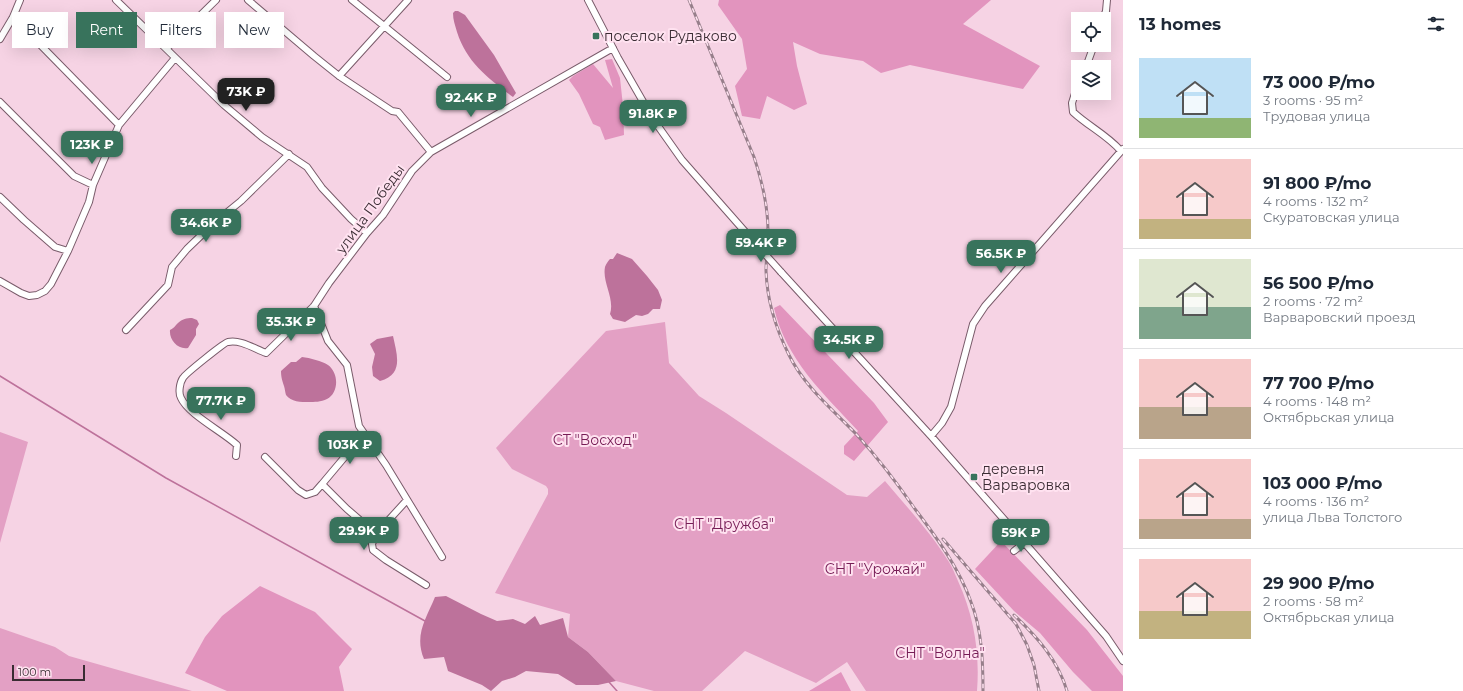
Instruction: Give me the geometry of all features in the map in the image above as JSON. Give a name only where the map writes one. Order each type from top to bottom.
[{"type":"street","points":[[15,12],[20,0]]},
{"type":"street","points":[[116,0],[145,27]]},
{"type":"street","points":[[204,12],[216,0]]},
{"type":"street","points":[[248,0],[339,76],[392,111],[398,112],[431,152]]},
{"type":"street","points":[[352,0],[447,77]]},
{"type":"street","points":[[339,76],[408,0]]},
{"type":"street","points":[[588,0],[653,119],[668,141],[701,182],[930,436],[1106,636],[1123,660]]},
{"type":"street","points":[[1106,12],[1107,0]]},
{"type":"street","points":[[0,39],[12,19]]},
{"type":"street","points":[[43,48],[119,125]]},
{"type":"street","points":[[167,48],[175,58],[224,104],[262,137],[307,167],[322,188],[351,219],[367,233]]},
{"type":"street","name":"улица Победы","points":[[236,456],[237,445],[230,438],[195,414],[181,399],[179,392],[183,378],[227,342],[236,341],[266,353],[314,306],[329,283],[367,233],[383,215],[412,171],[431,152],[613,48]]},
{"type":"street","points":[[0,281],[29,296],[37,295],[45,291],[51,284],[68,251],[89,202],[93,185],[119,125],[175,58]]},
{"type":"street","points":[[930,436],[942,423],[951,407],[973,324],[985,306],[1122,150],[1112,141],[1085,123],[1073,112],[1073,100]]},
{"type":"street","points":[[0,102],[74,176],[93,185]]},
{"type":"street","points":[[126,330],[168,285],[172,267],[187,249],[214,223],[241,201],[288,154]]},
{"type":"street","points":[[0,197],[55,247],[68,251]]},
{"type":"street","points":[[314,306],[328,341],[347,365],[359,426],[442,556]]},
{"type":"street","points":[[265,457],[298,490],[306,494],[314,492],[322,484],[364,434]]},
{"type":"street","points":[[322,484],[347,509],[376,534]]},
{"type":"street","points":[[407,500],[376,534],[372,544],[373,550],[426,585]]},
{"type":"street","points":[[1014,551],[1024,543]]},
{"type":"green space","points":[[665,322],[669,363],[699,396],[847,495],[867,497],[885,481],[910,510],[949,562],[964,594],[972,621],[977,649],[977,691],[866,691],[847,662],[816,683],[745,651],[702,691],[654,691],[616,681],[588,652],[568,637],[570,614],[495,593],[548,494],[548,489],[546,486],[512,469],[496,448],[606,331]]},
{"type":"green space","points":[[0,432],[28,442],[0,543]]},
{"type":"green space","points":[[0,628],[55,647],[69,656],[192,691],[0,691]]},
{"type":"shaded area","points":[[719,0],[991,0],[963,24],[1040,66],[1023,89],[910,65],[881,73],[863,61],[820,54],[793,42],[797,66],[807,104],[794,110],[767,96],[760,119],[742,116],[735,86],[747,69],[742,39],[718,5]]},
{"type":"shaded area","points":[[455,11],[465,15],[494,55],[516,93],[513,97],[479,69],[466,53],[461,43],[453,18],[453,13]]},
{"type":"shaded area","points":[[612,59],[620,78],[624,135],[605,140],[600,127],[593,124],[579,94],[569,80],[593,64],[613,88],[605,60]]},
{"type":"shaded area","points":[[617,253],[632,259],[658,290],[662,300],[660,309],[653,309],[648,314],[642,316],[636,315],[625,322],[613,319],[610,314],[611,302],[605,279],[605,267],[610,259],[613,259]]},
{"type":"shaded area","points":[[780,305],[874,403],[888,422],[854,461],[844,454],[844,446],[858,431],[820,390],[797,360],[787,344],[774,308]]},
{"type":"shaded area","points":[[192,318],[197,320],[199,324],[196,329],[196,335],[188,348],[178,346],[171,337],[170,330],[181,321]]},
{"type":"shaded area","points":[[393,336],[397,357],[396,369],[388,378],[380,381],[373,376],[372,367],[375,354],[370,344],[377,339]]},
{"type":"shaded area","points":[[302,357],[323,362],[332,369],[336,378],[336,383],[334,392],[327,399],[318,402],[300,402],[291,399],[286,395],[281,371],[291,362],[296,362]]},
{"type":"shaded area","points":[[1001,541],[1087,630],[1123,676],[1123,691],[1092,691],[1073,672],[1040,633],[1014,611],[975,569]]},
{"type":"shaded area","points":[[260,586],[315,612],[352,649],[339,667],[344,691],[227,691],[185,673],[205,637],[222,616]]},
{"type":"shaded area","points":[[446,596],[497,621],[513,619],[525,624],[535,616],[540,625],[563,618],[568,637],[588,652],[616,681],[598,685],[576,685],[558,674],[526,671],[515,677],[502,681],[491,691],[482,685],[448,671],[444,657],[424,659],[420,642],[422,627],[435,597]]},
{"type":"shaded area","points":[[841,672],[851,691],[809,691]]},
{"type":"waterway","points":[[0,376],[166,478],[425,621]]},
{"type":"waterway","points":[[609,682],[617,691]]},
{"type":"railway","points":[[689,0],[754,157],[760,175],[766,203],[768,222],[766,271],[768,293],[776,325],[784,345],[795,366],[803,377],[880,462],[954,565],[966,589],[978,624],[982,657],[983,691]]},
{"type":"railway","points":[[943,539],[1016,624],[1027,645],[1034,665],[1039,691]]},
{"type":"railway","points":[[1014,615],[1046,650],[1058,669],[1067,691]]},
{"type":"place","name":"поселок Рудаково","points":[[596,36]]},
{"type":"place","name":"деревня Варваровка","points":[[974,477]]},
{"type":"park label","name":"СТ \"Восход\"","points":[[595,440]]},
{"type":"park label","name":"СНТ \"Дружба\"","points":[[724,524]]},
{"type":"park label","name":"СНТ \"Урожай\"","points":[[875,569]]},
{"type":"park label","name":"СНТ \"Волна\"","points":[[940,653]]}]
